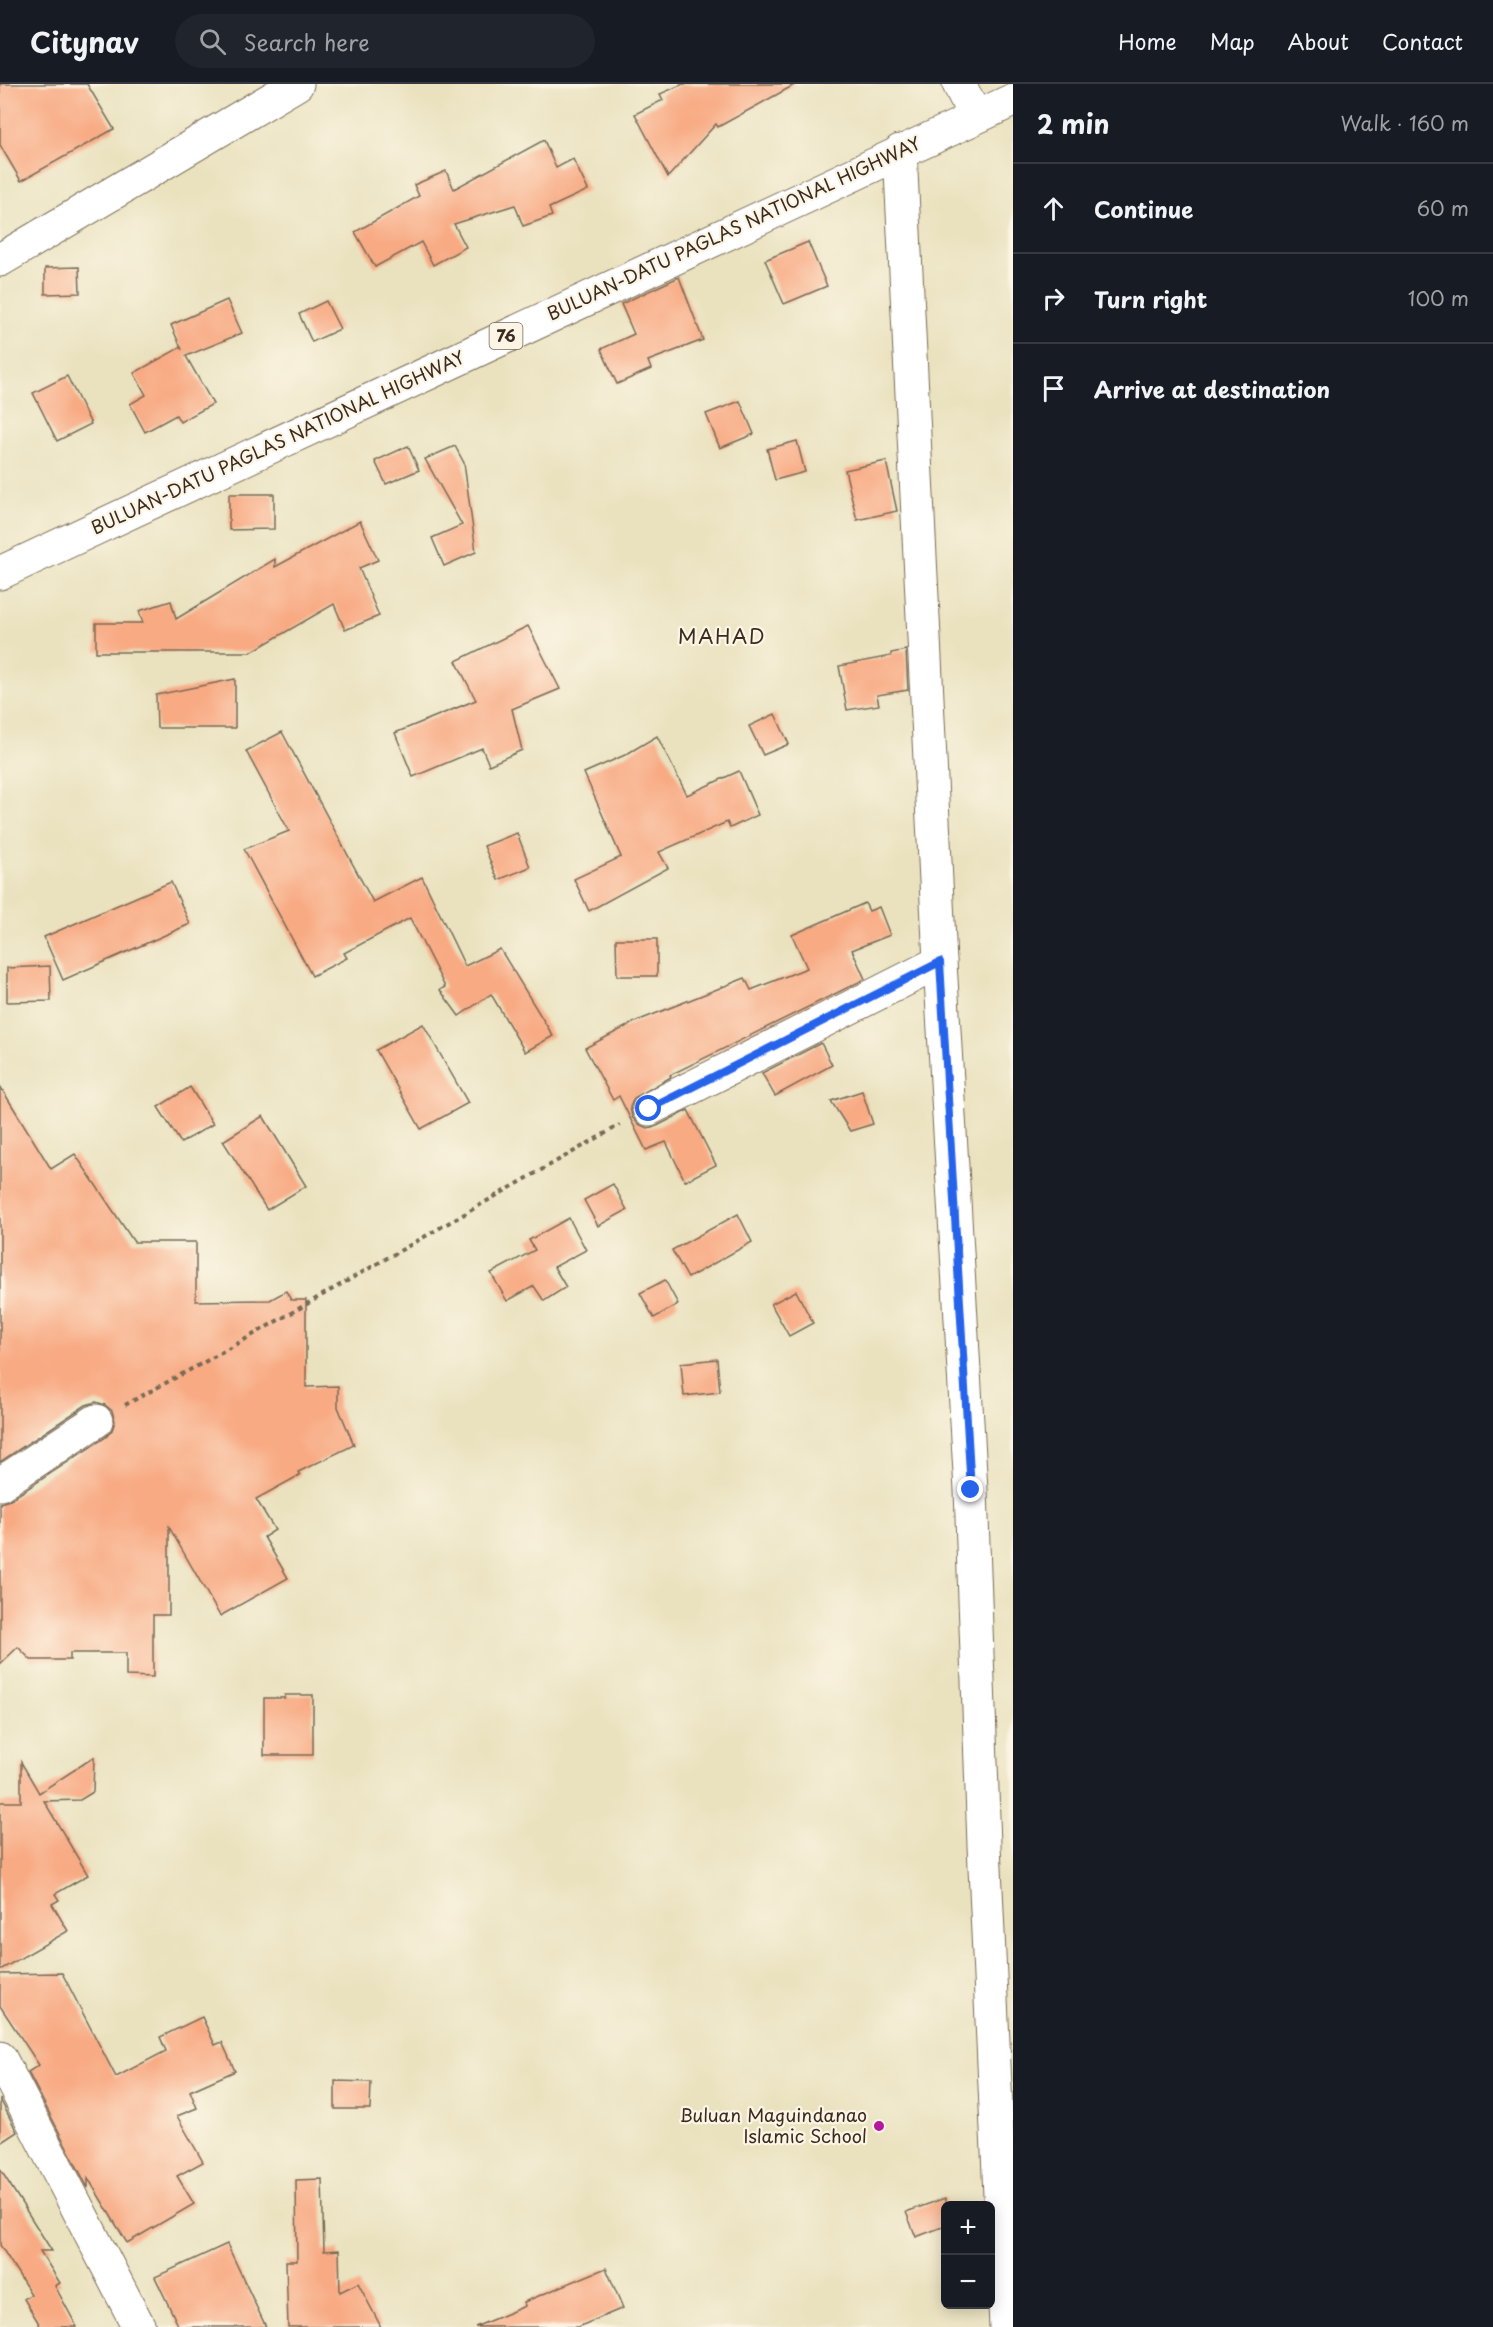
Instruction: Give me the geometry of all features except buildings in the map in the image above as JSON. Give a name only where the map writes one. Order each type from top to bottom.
[{"type":"main road","points":[[0,260],[297,84]]},
{"type":"main road","points":[[959,84],[975,116]]},
{"type":"main road","name":"BULUAN-DATU PAGLAS NATIONAL HIGHWAY","points":[[0,573],[1013,100]]},
{"type":"main road","points":[[900,151],[940,962],[971,1490],[984,1845],[1006,2327]]},
{"type":"main road","points":[[649,1109],[940,962]]},
{"type":"main road","points":[[0,1484],[96,1421]]},
{"type":"main road","points":[[0,2058],[140,2327]]},
{"type":"path","points":[[96,1421],[221,1353],[649,1109]]},
{"type":"place","name":"Buluan Maguindanao Islamic School","points":[[879,2126]]},
{"type":"district","name":"MAHAD","points":[[722,637]]},
{"type":"route","points":[[649,1109],[940,962],[971,1490]]}]
